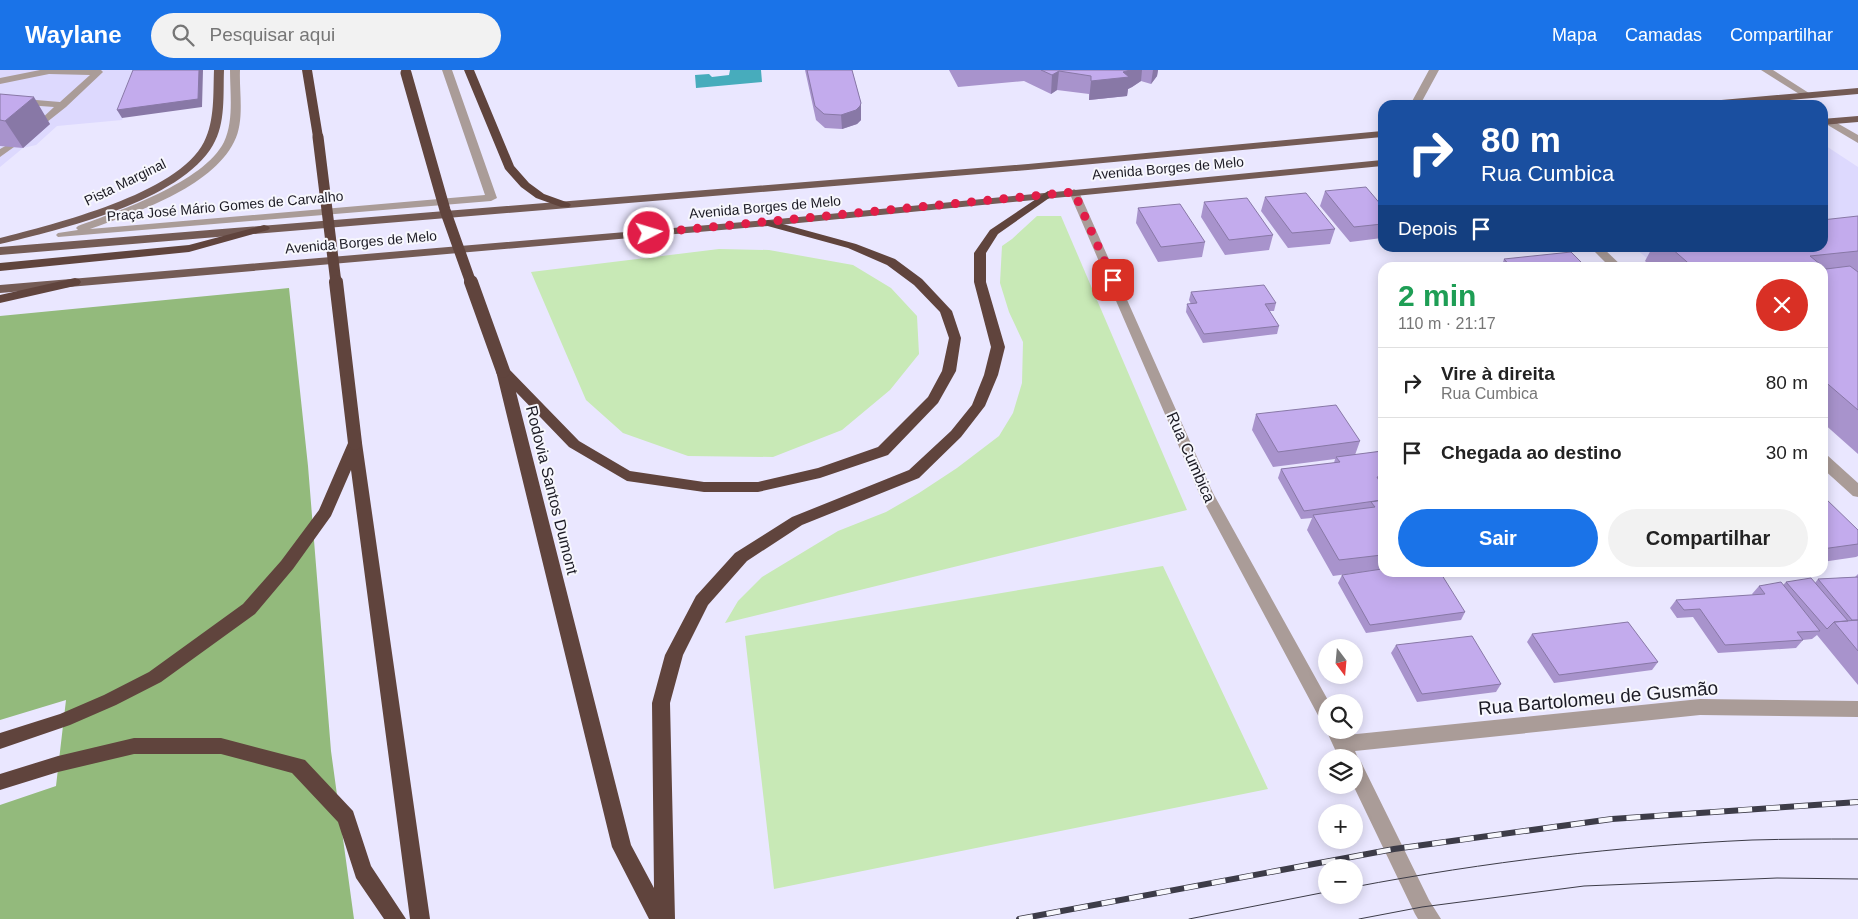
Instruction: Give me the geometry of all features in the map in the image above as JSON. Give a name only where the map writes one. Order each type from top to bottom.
[{"type":"highway","points":[[307,70],[318,138],[355,443],[420,919]]},
{"type":"highway","name":"Rodovia Santos Dumont","points":[[405,70],[444,210],[503,371],[622,847],[660,919]]},
{"type":"highway","points":[[469,70],[509,167],[524,185],[540,196],[565,205]]},
{"type":"highway","points":[[665,919],[661,703],[674,654],[702,601],[741,557],[796,521],[914,474],[956,434],[978,406],[991,375],[998,347],[980,282],[980,253],[994,232],[1048,194]]},
{"type":"highway","points":[[503,371],[574,444],[627,476],[704,488],[758,487],[820,473],[883,451],[933,400],[949,370],[955,338],[946,311],[918,282],[891,262],[852,246],[768,223]]},
{"type":"highway","points":[[0,267],[189,248],[264,228]]},
{"type":"highway","points":[[0,299],[75,282]]},
{"type":"highway","points":[[0,741],[64,720],[110,700],[155,677],[249,609],[287,565],[326,512],[355,443]]},
{"type":"highway","points":[[0,782],[58,764],[134,746],[221,746],[298,766],[346,816],[363,871],[396,919]]},
{"type":"main road","name":"Pista Marginal","points":[[0,242],[85,218],[117,206],[174,176],[197,158],[208,145],[216,126],[219,70]]},
{"type":"main road","points":[[1807,100],[1858,91]]},
{"type":"main road","points":[[1828,122],[1858,119]]},
{"type":"main road","name":"Avenida Borges de Melo","points":[[0,251],[1028,167],[1378,134]]},
{"type":"main road","name":"Avenida Borges de Melo","points":[[0,291],[75,282],[768,223],[1048,194],[1378,163]]},
{"type":"street","name":"Praça José Mário Gomes de Carvalho","points":[[236,70],[233,124],[229,142],[218,158],[171,191],[143,206],[62,235],[491,198],[447,70]]},
{"type":"street","points":[[1418,100],[1434,70]]},
{"type":"street","points":[[1766,70],[1807,100]]},
{"type":"street","points":[[0,81],[49,71],[98,72],[64,105],[42,123]]},
{"type":"street","points":[[0,100],[64,105]]},
{"type":"street","points":[[1828,123],[1858,140]]},
{"type":"street","name":"Rua Cumbica","points":[[1074,192],[1206,493],[1318,699]]},
{"type":"street","points":[[1601,252],[1612,262]]},
{"type":"street","points":[[1828,464],[1858,492]]},
{"type":"street","name":"Rua Bartolomeu de Gusmão","points":[[1342,744],[1700,708],[1858,709]]},
{"type":"street","points":[[1363,786],[1422,907],[1431,919]]},
{"type":"shaded area","points":[[0,70],[140,70],[122,120],[57,126],[36,145],[23,148],[0,167]]},
{"type":"shaded area","points":[[1828,147],[1858,167],[1858,449],[1828,298],[1828,262],[1651,262],[1640,252],[1828,252]]},
{"type":"green space","points":[[1037,216],[1061,216],[1187,510],[725,623],[738,601],[762,577],[838,531],[886,512],[919,493],[957,468],[999,436],[1013,413],[1022,383],[1023,342],[1009,312],[1000,283],[1002,246]]},
{"type":"green space","points":[[719,249],[769,250],[853,265],[891,288],[917,316],[919,354],[890,390],[842,430],[773,457],[688,456],[623,433],[586,400],[531,272]]},
{"type":"green space","points":[[289,288],[308,466],[331,751],[354,919],[0,919],[0,805],[56,786],[66,700],[0,720],[0,316]]},
{"type":"green space","points":[[1163,566],[1268,789],[774,889],[745,636]]},
{"type":"water","points":[[730,70],[761,70],[762,82],[696,88],[695,75],[709,74],[712,77],[729,75]]},
{"type":"building","points":[[133,70],[199,70],[198,99],[117,110]]},
{"type":"building","points":[[807,70],[852,70],[861,103],[860,106],[856,110],[841,115],[824,114],[815,106]]},
{"type":"building","points":[[1041,70],[1130,70],[1123,72],[1129,77],[1091,81],[1091,76],[1059,71],[1052,75]]},
{"type":"building","points":[[0,94],[34,97],[5,121],[0,120]]},
{"type":"building","points":[[1366,187],[1378,201],[1378,224],[1354,227],[1325,191]]},
{"type":"building","points":[[1306,193],[1335,229],[1292,233],[1265,197]]},
{"type":"building","points":[[1247,198],[1273,235],[1229,240],[1204,202]]},
{"type":"building","points":[[1180,204],[1205,242],[1161,247],[1138,208]]},
{"type":"building","points":[[1858,216],[1858,251],[1810,256],[1817,262],[1687,262],[1676,252],[1828,252],[1828,219]]},
{"type":"building","points":[[1571,252],[1581,262],[1507,262],[1504,259]]},
{"type":"building","points":[[1850,266],[1858,272],[1858,410],[1828,384],[1828,269]]},
{"type":"building","points":[[1264,285],[1276,303],[1265,304],[1279,326],[1204,334],[1187,304],[1197,303],[1191,292]]},
{"type":"building","points":[[1336,405],[1360,441],[1278,452],[1256,414]]},
{"type":"building","points":[[1378,452],[1378,501],[1304,511],[1281,469],[1340,462],[1336,457]]},
{"type":"building","points":[[1378,501],[1378,555],[1339,560],[1313,515],[1375,507],[1371,502]]},
{"type":"building","points":[[1828,501],[1858,530],[1858,544],[1828,548]]},
{"type":"building","points":[[1378,570],[1378,577],[1443,577],[1465,612],[1370,625],[1342,575]]},
{"type":"building","points":[[1858,577],[1858,620],[1852,620],[1818,579]]},
{"type":"building","points":[[1811,578],[1848,621],[1834,622],[1827,629],[1786,582]]},
{"type":"building","points":[[1781,582],[1820,631],[1797,632],[1803,640],[1725,645],[1700,609],[1684,610],[1676,600],[1765,594],[1759,586]]},
{"type":"building","points":[[1858,620],[1858,651],[1834,622]]},
{"type":"building","points":[[1628,622],[1658,662],[1559,675],[1532,634]]},
{"type":"building","points":[[1472,636],[1501,684],[1422,694],[1396,645]]},
{"type":"tram line","points":[[1363,885],[1552,856],[1652,846],[1752,840],[1858,839]]},
{"type":"tram line","points":[[1359,919],[1422,907],[1584,886],[1777,878],[1858,879]]},
{"type":"tram line","points":[[1189,919],[1318,894]]},
{"type":"railway","points":[[1019,919],[1394,849],[1612,819],[1858,802]]},
{"type":"route","points":[[649,233],[1074,192],[1113,280]]}]
